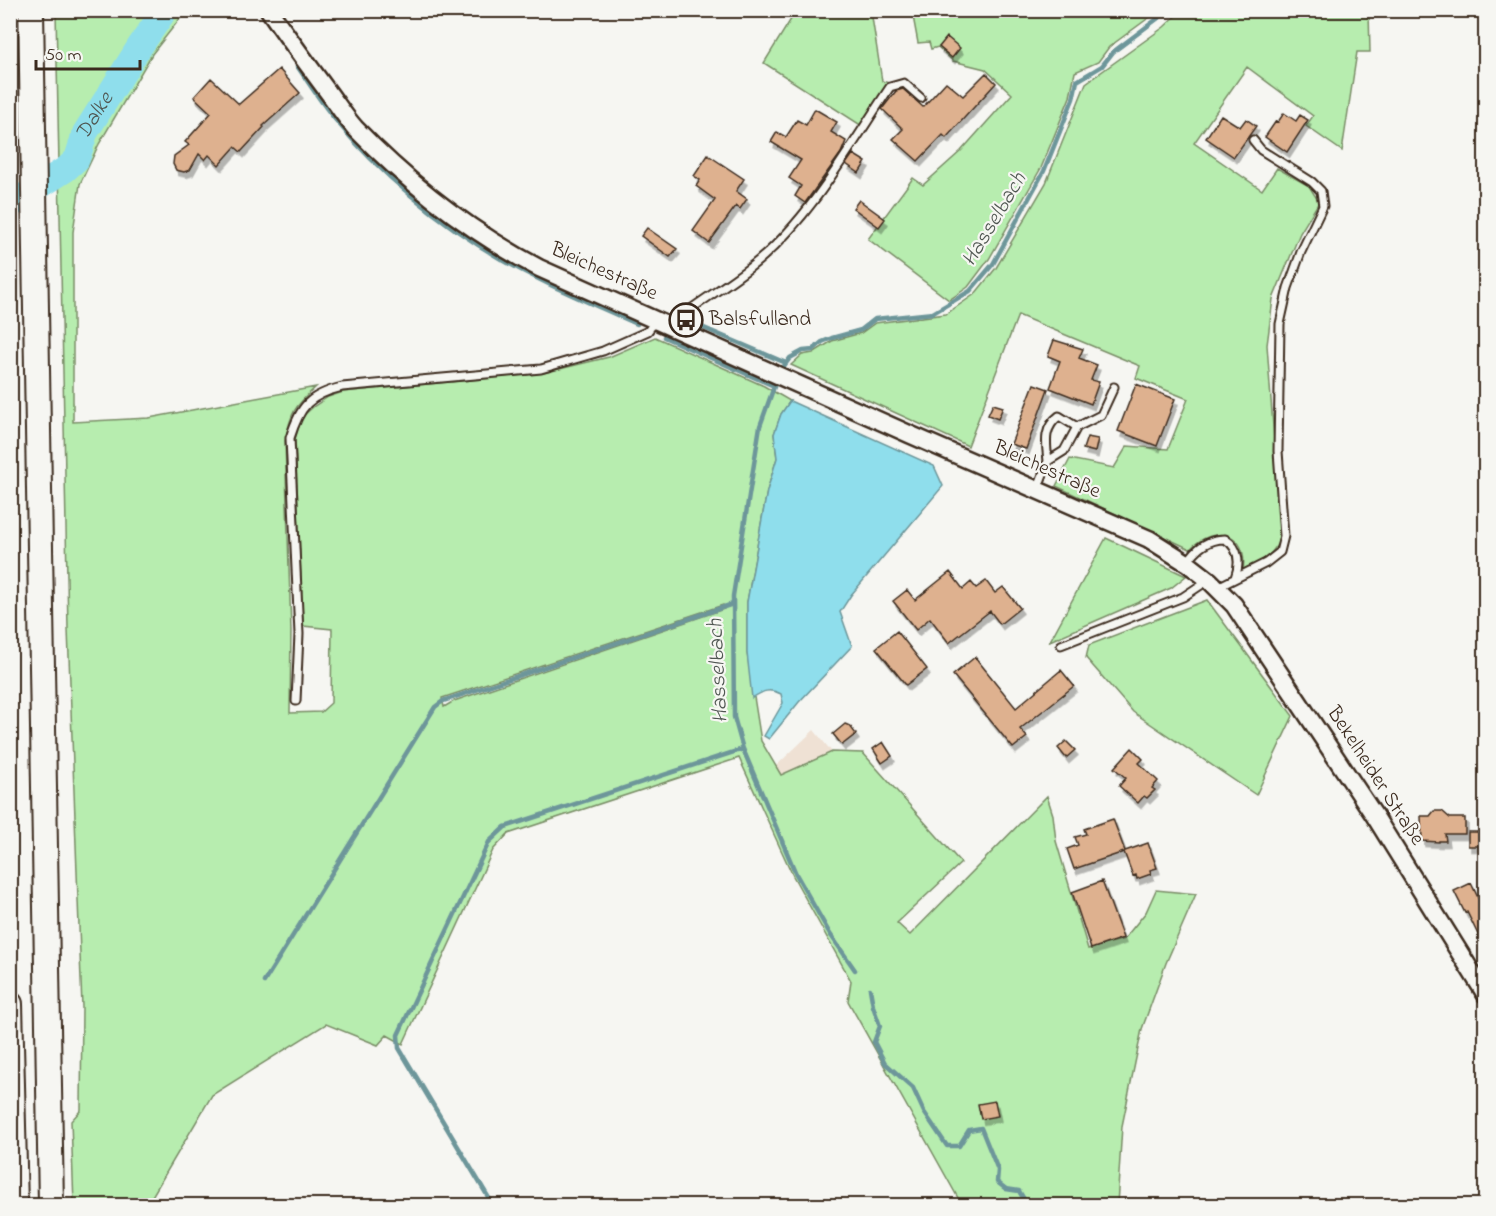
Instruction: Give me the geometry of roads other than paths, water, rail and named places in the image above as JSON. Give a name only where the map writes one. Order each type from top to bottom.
[{"type":"highway","points":[[31,10],[51,1206]]},
{"type":"highway","points":[[10,1004],[15,1206]]},
{"type":"street","name":"Bleichestraße","points":[[269,10],[354,127],[431,197],[468,226],[512,253],[539,268],[1149,539],[1187,563],[1213,584]]},
{"type":"street","name":"Bekelheider Straße","points":[[1213,584],[1234,605],[1310,716],[1374,814],[1485,995]]},
{"type":"lane","points":[[672,327],[680,317],[758,261],[780,239],[813,200],[890,87],[904,83],[921,98]]},
{"type":"lane","points":[[1061,645],[1213,584],[1235,578],[1266,563],[1280,552],[1284,536],[1278,451],[1280,324],[1287,288],[1323,206],[1321,191],[1317,186],[1260,150],[1253,140]]},
{"type":"lane","points":[[296,701],[299,634],[290,438],[296,417],[303,407],[325,391],[342,387],[541,369],[603,351],[648,331],[656,320]]},
{"type":"lane","points":[[1048,461],[1064,451],[1077,427],[1101,415],[1114,387]]},
{"type":"lane","points":[[1037,490],[1048,461],[1046,437],[1050,423],[1059,416],[1077,427]]},
{"type":"lane","points":[[1187,563],[1199,548],[1210,541],[1225,539],[1234,546],[1238,558],[1239,569],[1235,578]]},
{"type":"water","points":[[790,401],[934,466],[943,486],[851,595],[840,612],[852,646],[799,702],[769,739],[764,736],[783,703],[781,694],[773,691],[763,692],[752,698],[747,653],[747,602],[767,491],[777,458],[774,434],[781,414]]},
{"type":"waterway","name":"Dalke","points":[[10,205],[66,169],[77,159],[85,133],[165,10]]},
{"type":"waterway","name":"Hasselbach","points":[[784,366],[790,358],[803,351],[813,350],[822,342],[861,330],[875,319],[933,313],[970,291],[993,264],[1044,171],[1073,99],[1077,81],[1102,66],[1113,52],[1169,10]]},
{"type":"waterway","points":[[297,66],[329,112],[370,158],[411,196],[455,230],[517,268],[637,324]]},
{"type":"waterway","points":[[697,325],[786,363]]},
{"type":"waterway","points":[[664,337],[774,386]]},
{"type":"waterway","name":"Hasselbach","points":[[775,384],[760,426],[733,596],[734,717],[743,749],[796,874],[830,934],[855,970]]},
{"type":"waterway","points":[[264,982],[435,707],[443,701],[733,604]]},
{"type":"waterway","points":[[493,1205],[399,1048],[398,1035],[489,842],[505,827],[743,749]]},
{"type":"waterway","name":"Hasselbach","points":[[870,989],[880,1026],[874,1042],[885,1063],[913,1088],[924,1112],[947,1146],[959,1146],[969,1130],[981,1128],[998,1170],[997,1182],[1006,1189],[1019,1191],[1025,1201],[1025,1206]]},
{"type":"place","name":"Balsfulland","points":[[686,320]]}]
